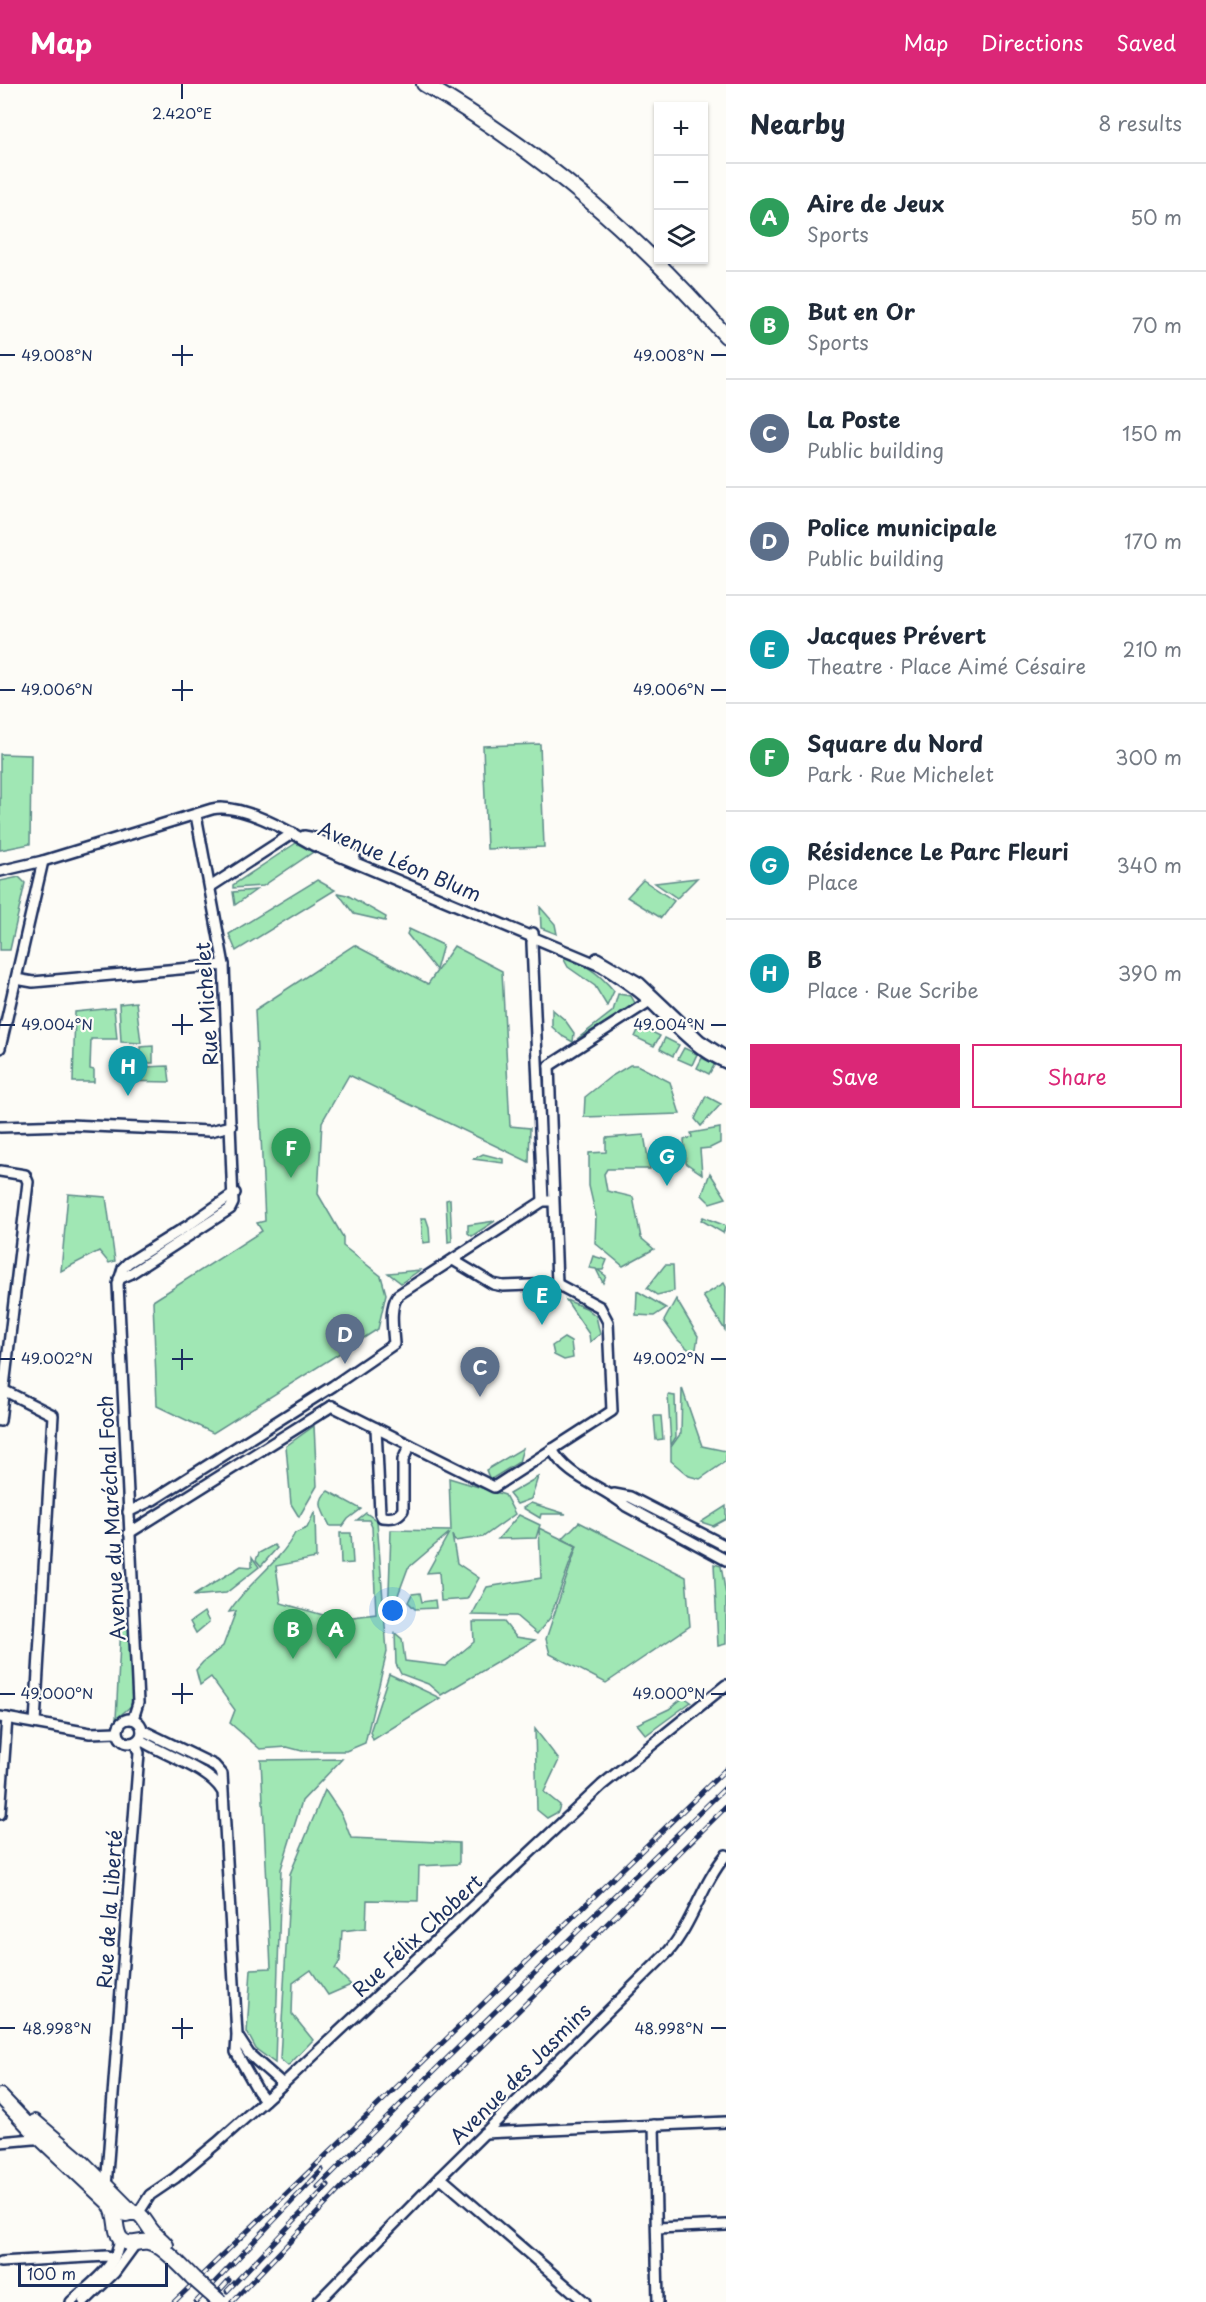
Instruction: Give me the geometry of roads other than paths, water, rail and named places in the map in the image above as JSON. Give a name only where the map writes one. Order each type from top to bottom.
[{"type":"main road","points":[[424,84],[501,132],[589,199],[669,273],[726,336]]},
{"type":"main road","points":[[0,2096],[41,2139],[109,2203],[116,2214],[118,2231],[127,2243],[154,2244],[220,2302]]},
{"type":"main road","points":[[0,2096],[67,2149],[134,2213],[141,2215],[179,2264]]},
{"type":"main road","points":[[118,2231],[123,2216],[134,2213]]},
{"type":"main road","points":[[139,2242],[148,2232],[148,2223]]},
{"type":"street","name":"Avenue Léon Blum","points":[[196,815],[218,808],[227,808],[293,833],[315,838],[533,934],[606,962],[640,983],[684,1036],[705,1052],[726,1063]]},
{"type":"street","points":[[0,871],[43,861],[196,815]]},
{"type":"street","name":"Rue Michelet","points":[[119,1279],[230,1209],[235,1193],[224,964],[196,815]]},
{"type":"street","points":[[210,887],[293,833]]},
{"type":"street","points":[[0,1048],[43,861]]},
{"type":"street","points":[[533,934],[538,1065],[557,1284]]},
{"type":"street","points":[[16,979],[33,982],[203,968],[224,964]]},
{"type":"street","name":"Avenue Léon Blum","points":[[653,999],[700,1040],[726,1057]]},
{"type":"street","points":[[538,1065],[549,1066],[653,999]]},
{"type":"street","points":[[548,1201],[549,1066]]},
{"type":"street","points":[[0,1127],[69,1125],[210,1131],[231,1126]]},
{"type":"street","points":[[0,1171],[25,1175],[28,1182],[0,1421]]},
{"type":"street","points":[[128,1512],[153,1500],[333,1386],[394,1344],[394,1301],[398,1294],[548,1201]]},
{"type":"street","points":[[332,1406],[494,1487],[612,1411],[608,1322],[600,1307],[557,1284],[498,1285],[453,1260]]},
{"type":"street","name":"Avenue du Maréchal Foch","points":[[119,1279],[118,1305],[138,1703],[133,1719]]},
{"type":"street","points":[[332,1406],[333,1386]]},
{"type":"street","points":[[4,1391],[53,1415],[35,1723]]},
{"type":"street","points":[[129,1533],[332,1406]]},
{"type":"street","points":[[376,1428],[382,1517],[399,1516],[403,1510],[403,1460],[410,1445]]},
{"type":"street","points":[[552,1449],[567,1470],[611,1493],[626,1506],[726,1560]]},
{"type":"street","points":[[611,1493],[630,1497],[726,1546]]},
{"type":"street","name":"Rue Félix Chobert","points":[[134,2213],[141,2209],[150,2195],[166,2185],[217,2143],[283,2084],[602,1785],[726,1686]]},
{"type":"street","points":[[0,1814],[3,1717],[90,1733],[117,1732]]},
{"type":"street","points":[[117,1732],[120,1723],[124,1720],[138,1721],[139,1737],[152,1748],[215,1780],[221,1789],[224,1802],[237,2035],[236,2052],[265,2100]]},
{"type":"street","points":[[117,1732],[126,1742],[139,1737]]},
{"type":"street","name":"Rue de la Liberté","points":[[106,2187],[139,1737]]},
{"type":"street","name":"Avenue des Jasmins","points":[[318,2302],[484,2133],[669,1951],[683,1932],[712,1874],[726,1855]]},
{"type":"street","points":[[237,2035],[241,2045],[249,2054],[283,2084]]},
{"type":"street","points":[[484,2133],[726,2122]]},
{"type":"street","points":[[654,2125],[658,2302]]},
{"type":"street","points":[[0,2142],[49,2139],[60,2148],[67,2149]]},
{"type":"street","points":[[440,2177],[585,2302]]},
{"type":"street","points":[[148,2223],[147,2212],[152,2200],[166,2185]]},
{"type":"street","points":[[657,2228],[726,2225]]},
{"type":"street","points":[[71,2302],[114,2258],[120,2248],[118,2231]]},
{"type":"street","points":[[84,2302],[114,2273],[139,2242]]},
{"type":"street","points":[[0,2262],[107,2256],[114,2258]]},
{"type":"railway","points":[[174,2302],[726,1769]]},
{"type":"railway","points":[[318,2187],[726,1787]]},
{"type":"railway","points":[[232,2302],[391,2136],[726,1807]]},
{"type":"railway","points":[[196,2302],[322,2170]]},
{"type":"railway","points":[[227,2291],[328,2185]]},
{"type":"railway","points":[[209,2302],[229,2280]]},
{"type":"place","name":"B","points":[[128,1096]]},
{"type":"place","name":"Square du Nord","points":[[291,1178]]},
{"type":"place","name":"Résidence Le Parc Fleuri","points":[[667,1186]]},
{"type":"place","name":"Jacques Prévert","points":[[542,1325]]},
{"type":"place","name":"Police municipale","points":[[345,1364]]},
{"type":"place","name":"La Poste","points":[[480,1397]]},
{"type":"place","name":"But en Or","points":[[293,1659]]},
{"type":"place","name":"Aire de Jeux","points":[[336,1659]]}]
